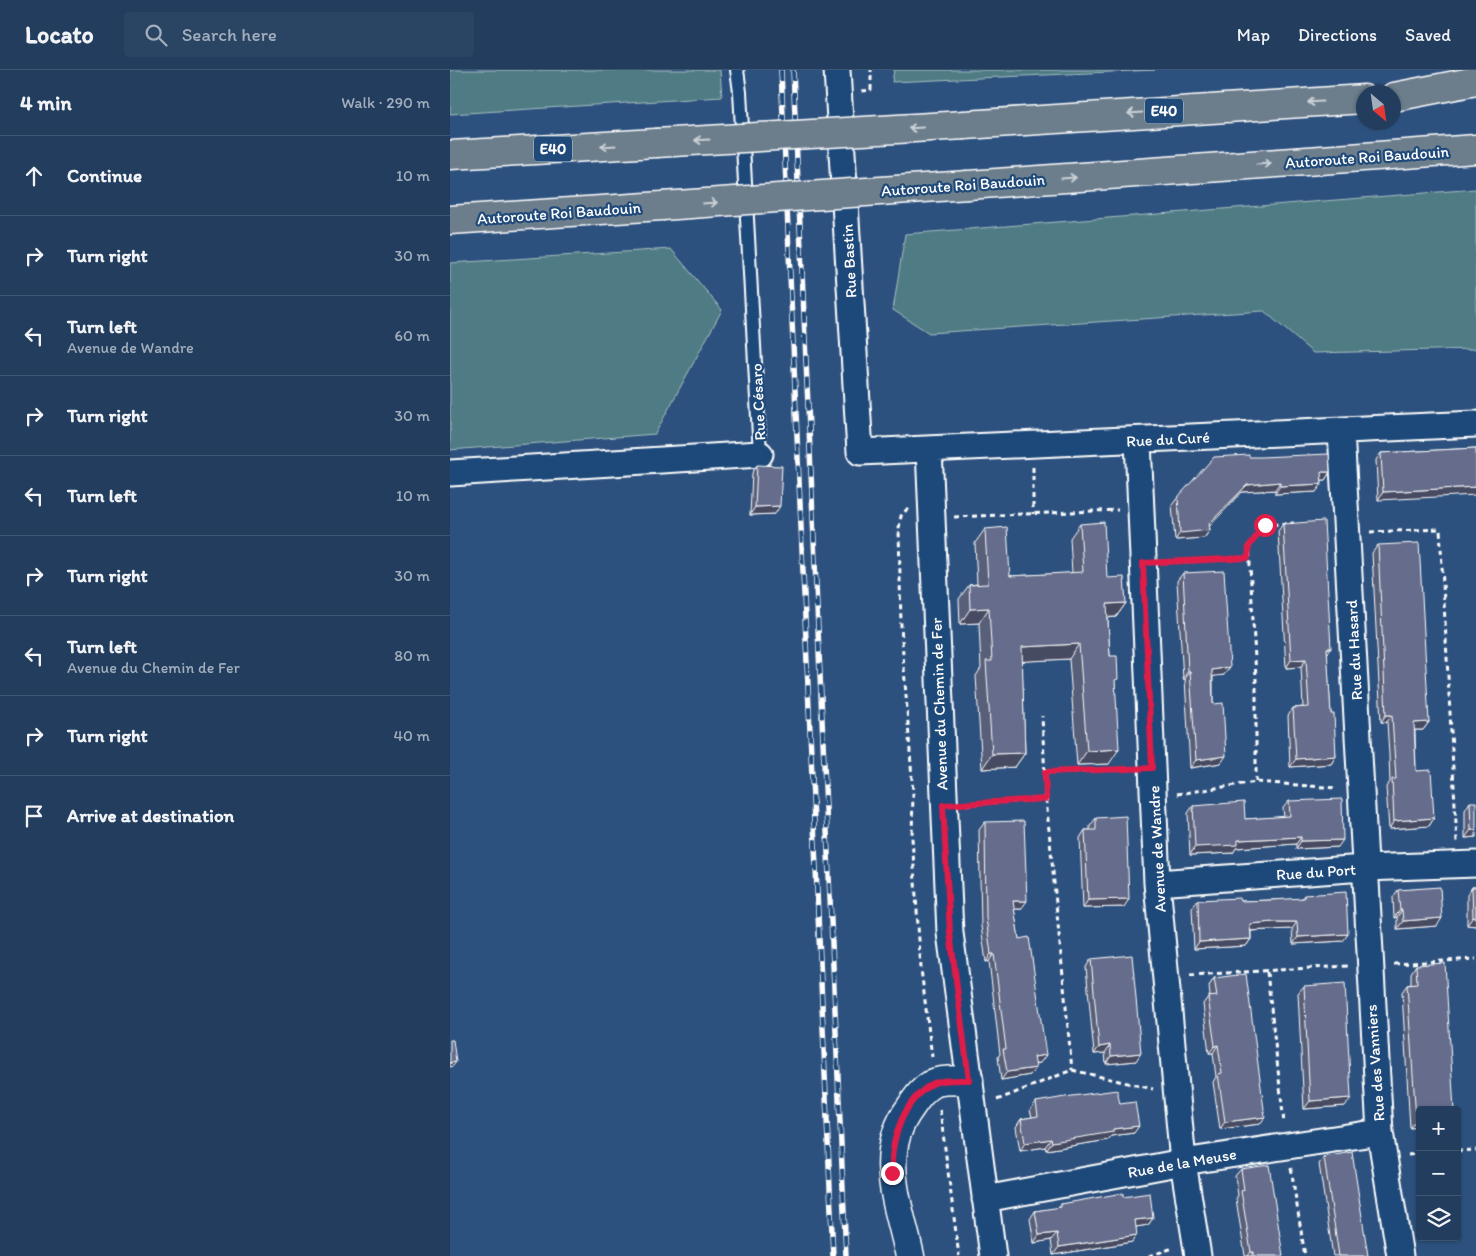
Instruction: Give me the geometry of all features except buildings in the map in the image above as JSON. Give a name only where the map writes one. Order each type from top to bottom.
[{"type":"highway","points":[[1401,96],[1476,80]]},
{"type":"highway","points":[[1401,97],[1476,92]]},
{"type":"highway","name":"E40","points":[[450,155],[965,125],[1356,100]]},
{"type":"highway","name":"Autoroute Roi Baudouin","points":[[450,220],[1476,149]]},
{"type":"highway","points":[[1408,154],[1476,164]]},
{"type":"street","name":"Rue Bastin","points":[[837,70],[860,452]]},
{"type":"street","name":"Rue du Curé","points":[[860,452],[1032,446],[1476,424]]},
{"type":"street","name":"Rue du Hasard","points":[[1341,431],[1364,868]]},
{"type":"street","name":"Avenue de Wandre","points":[[1138,441],[1157,884],[1183,1162],[1198,1256]]},
{"type":"street","name":"Avenue du Chemin de Fer","points":[[929,449],[950,933],[993,1256]]},
{"type":"street","name":"Rue Césaro","points":[[450,473],[760,454]]},
{"type":"street","name":"Rue du Port","points":[[1157,884],[1364,868],[1467,864]]},
{"type":"street","name":"Rue des Vanniers","points":[[1364,868],[1380,1132],[1400,1256]]},
{"type":"street","points":[[910,1256],[892,1173],[893,1144],[904,1116],[921,1093],[936,1082],[969,1080]]},
{"type":"street","name":"Rue de la Meuse","points":[[985,1199],[1183,1162],[1380,1132]]},
{"type":"lane","name":"Rue Césaro","points":[[737,70],[740,92],[760,454]]},
{"type":"path","points":[[1032,446],[1033,514]]},
{"type":"path","points":[[959,1256],[921,969],[912,838],[913,794],[901,626],[899,528],[901,516],[908,508],[916,505],[932,511],[1033,514],[1141,509]]},
{"type":"path","points":[[1256,782],[1256,678],[1248,558],[1249,546],[1265,525],[1301,523]]},
{"type":"path","points":[[1347,533],[1440,529],[1467,864]]},
{"type":"path","points":[[1143,563],[1248,558]]},
{"type":"path","points":[[1042,716],[1046,799],[1072,1070]]},
{"type":"path","points":[[1045,772],[1152,768]]},
{"type":"path","points":[[1154,798],[1256,782],[1360,790]]},
{"type":"path","points":[[943,805],[1046,799]]},
{"type":"path","points":[[1166,976],[1267,972],[1476,959]]},
{"type":"path","points":[[1267,972],[1286,1146],[1305,1256]]},
{"type":"path","points":[[941,1114],[973,1109],[1072,1070],[1177,1095]]},
{"type":"path","points":[[1461,1151],[1476,1150]]},
{"type":"green space","points":[[450,70],[720,70],[722,97],[450,114]]},
{"type":"green space","points":[[894,70],[1155,70],[892,82]]},
{"type":"green space","points":[[1476,189],[1476,349],[1313,353],[1264,311],[929,333],[893,310],[905,234]]},
{"type":"green space","points":[[671,249],[722,310],[655,434],[450,450],[450,263]]},
{"type":"railway","points":[[781,70],[833,1256]]},
{"type":"railway","points":[[793,70],[846,1256]]},
{"type":"route","points":[[892,1173],[891,1158],[894,1138],[904,1116],[921,1093],[936,1082],[969,1080],[950,933],[943,805],[1046,799],[1045,772],[1152,768],[1143,563],[1248,558],[1249,546],[1265,525]]}]
